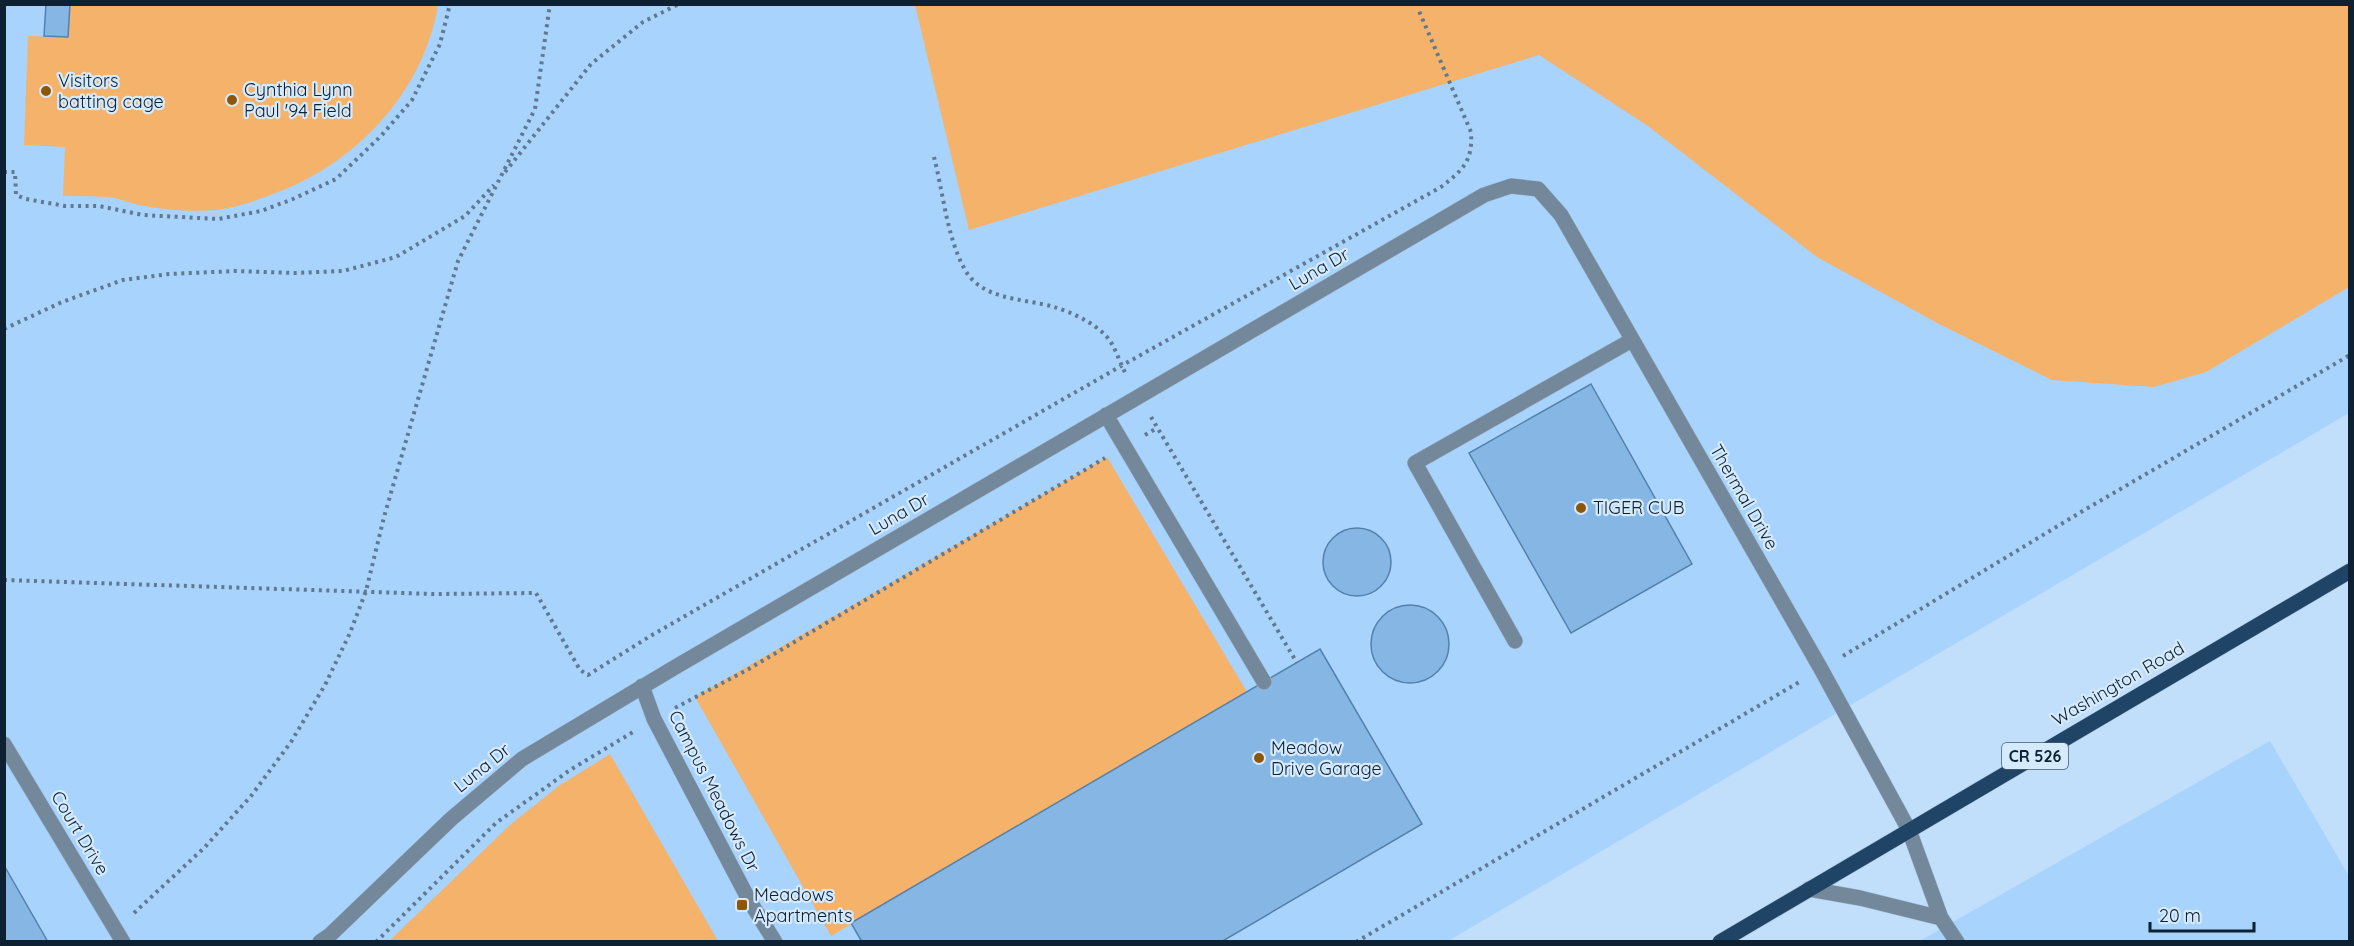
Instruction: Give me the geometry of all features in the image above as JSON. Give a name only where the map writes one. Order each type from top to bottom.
[{"type":"main road","name":"Washington Road","points":[[1720,942],[2349,571]]},
{"type":"street","name":"Luna Dr","points":[[320,942],[451,819],[522,759],[642,686],[1484,195],[1511,186],[1538,189]]},
{"type":"street","name":"Thermal Drive","points":[[1538,189],[1561,215],[1821,669],[1909,830],[1941,918],[1958,942]]},
{"type":"street","points":[[1515,641],[1415,463],[1632,340]]},
{"type":"street","points":[[1106,415],[1264,682]]},
{"type":"street","name":"Campus Meadows Dr","points":[[642,686],[654,719],[749,900],[775,942]]},
{"type":"street","name":"Court Drive","points":[[4,744],[119,936]]},
{"type":"street","points":[[1809,889],[1860,898],[1941,918]]},
{"type":"path","points":[[4,172],[15,172],[16,195],[26,199],[65,206],[99,206],[163,217],[218,219],[261,211],[293,199],[336,179],[381,136],[412,100],[440,44],[450,4]]},
{"type":"path","points":[[119,936],[251,796],[291,742],[325,685],[350,633],[366,591],[384,516],[458,261],[535,109],[550,4]]},
{"type":"path","points":[[4,329],[62,302],[123,280],[169,274],[236,271],[343,272],[396,257],[465,216],[499,180],[591,64],[643,22],[679,4]]},
{"type":"path","points":[[4,580],[434,594],[536,592],[579,670],[588,675],[652,635],[1120,366],[1448,181],[1463,170],[1472,149],[1471,132],[1419,11]]},
{"type":"path","points":[[1356,942],[2349,355]]},
{"type":"path","points":[[376,942],[496,823],[570,770],[654,719],[747,670],[1157,428]]},
{"type":"shaded area","points":[[5,5],[2349,5],[2349,413],[1448,941],[5,942]]},
{"type":"shaded area","name":"Cynthia Lynn Paul '94 Field","points":[[70,5],[438,5],[430,37],[418,67],[401,96],[358,144],[332,164],[303,181],[273,194],[231,208],[197,211],[149,207],[109,197],[63,196],[65,147],[24,145],[28,36],[68,37]]},
{"type":"shaded area","points":[[915,5],[2349,5],[2349,287],[2206,372],[2154,387],[2052,380],[1941,325],[1817,257],[1648,126],[1539,55],[969,230]]},
{"type":"shaded area","points":[[1107,457],[1247,692],[831,936],[695,697]]},
{"type":"shaded area","points":[[2270,741],[2349,876],[2349,941],[1918,942]]},
{"type":"shaded area","points":[[610,754],[718,941],[389,941],[511,824],[560,785]]},
{"type":"building","points":[[46,4],[70,4],[68,37],[44,36]]},
{"type":"building","name":"TIGER CUB","points":[[1591,384],[1692,564],[1571,633],[1469,453]]},
{"type":"building","points":[[1364,528],[1376,534],[1385,543],[1391,555],[1389,575],[1381,586],[1364,596],[1350,596],[1333,586],[1325,575],[1323,555],[1333,538],[1344,530]]},
{"type":"building","points":[[1410,605],[1425,608],[1438,616],[1446,629],[1449,644],[1446,659],[1438,672],[1425,680],[1410,683],[1395,680],[1382,672],[1374,659],[1371,644],[1374,629],[1382,616],[1395,608]]},
{"type":"building","name":"Meadow Drive Garage","points":[[1320,649],[1422,824],[1221,942],[862,942],[851,923]]},
{"type":"building","points":[[5,867],[48,942],[4,942]]},
{"type":"place","name":"Visitors batting cage","points":[[46,91]]},
{"type":"place","name":"Cynthia Lynn Paul '94 Field","points":[[232,100]]},
{"type":"place","name":"TIGER CUB","points":[[1581,508]]},
{"type":"place","name":"Meadow Drive Garage","points":[[1259,758]]},
{"type":"place","name":"Meadows Apartments","points":[[742,905]]}]
